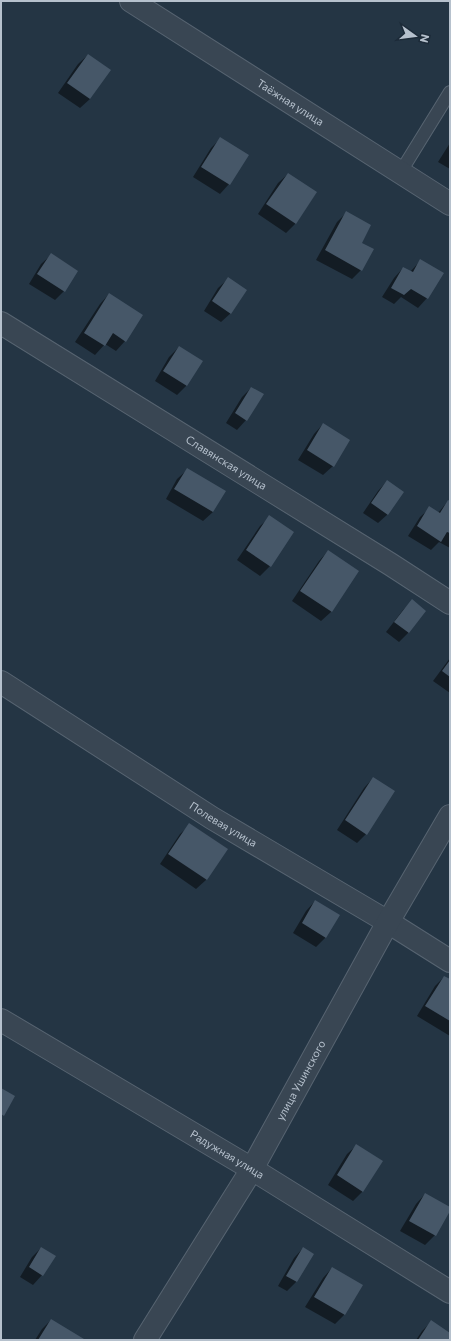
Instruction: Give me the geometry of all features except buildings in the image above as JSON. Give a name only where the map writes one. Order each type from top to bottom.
[{"type":"street","name":"Таёжная улица","points":[[131,1],[450,204]]},
{"type":"street","name":"Славянская улица","points":[[1,323],[384,560],[450,603]]},
{"type":"street","name":"Полевая улица","points":[[1,682],[212,818],[388,922],[450,961]]},
{"type":"street","name":"улица Ушинского","points":[[145,1340],[252,1169],[388,922],[450,816]]},
{"type":"street","name":"Радужная улица","points":[[1,1020],[252,1169],[450,1292]]},
{"type":"lane","points":[[400,172],[450,92]]}]
